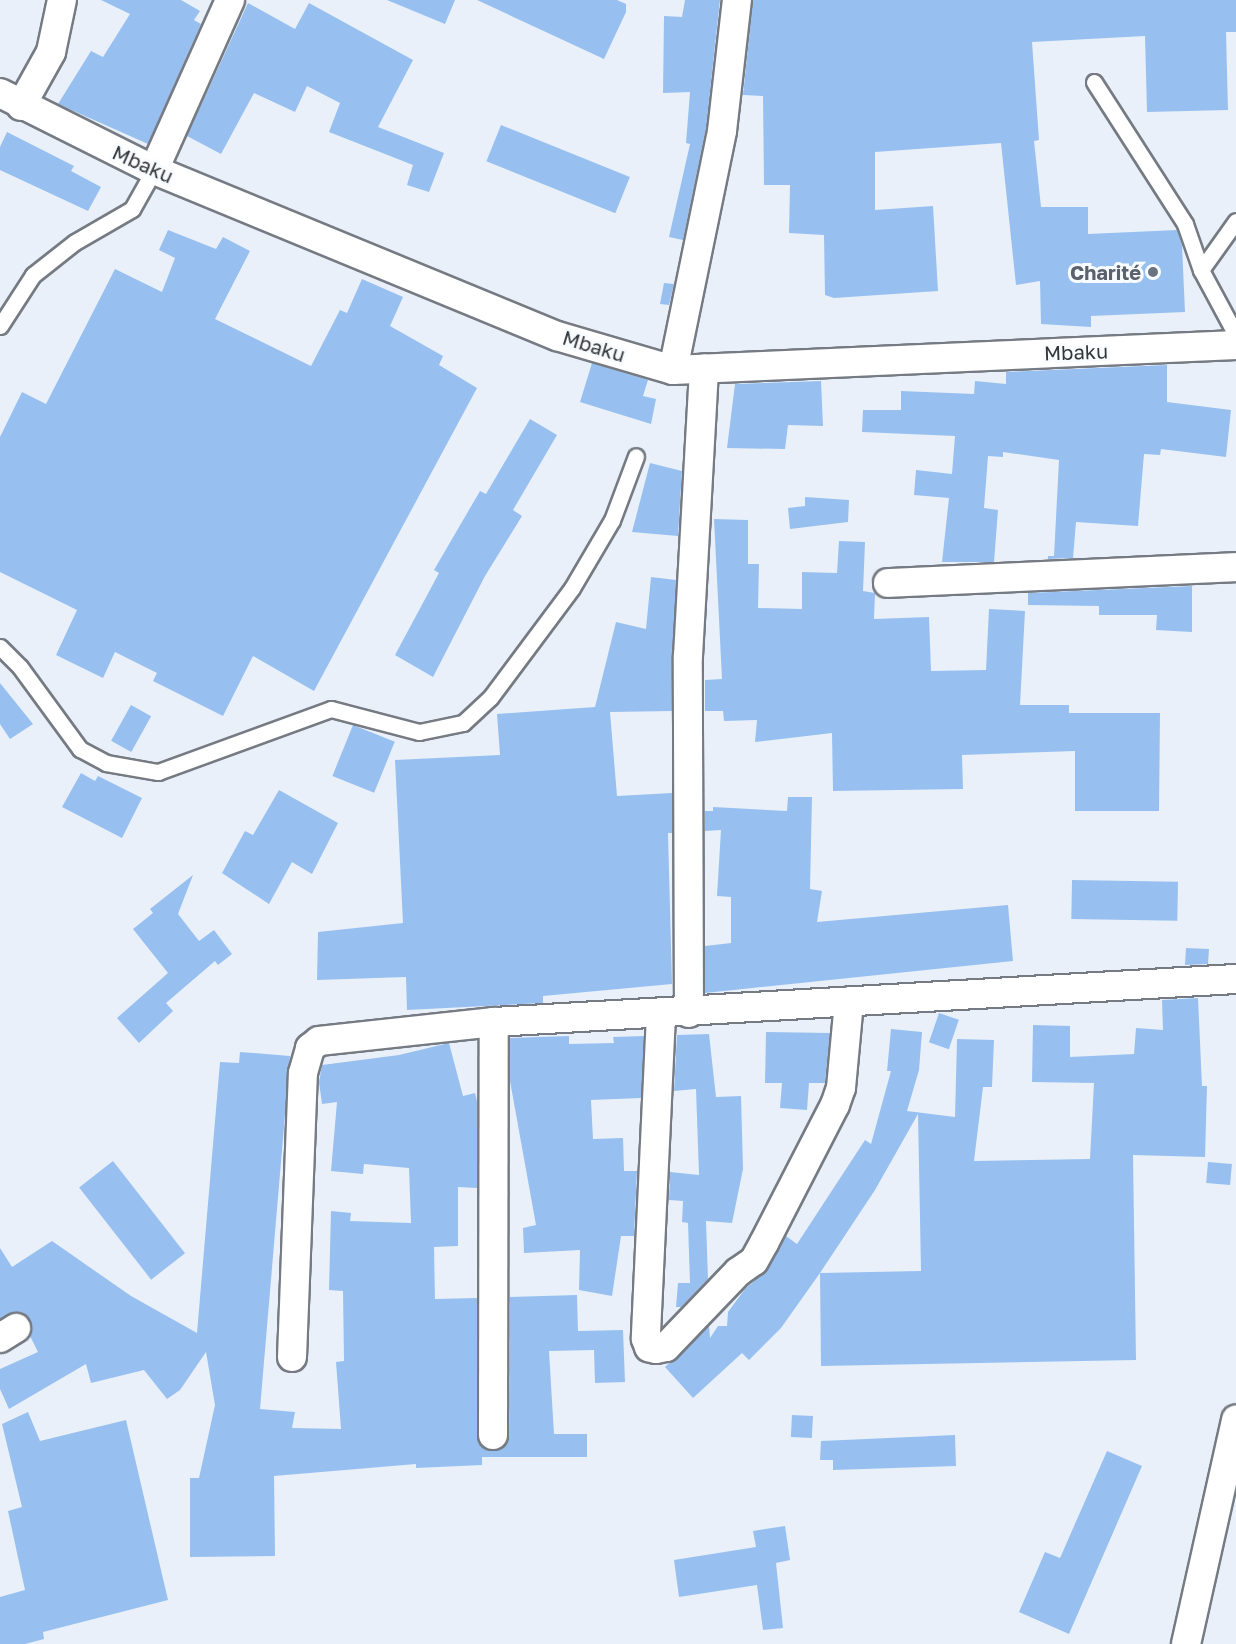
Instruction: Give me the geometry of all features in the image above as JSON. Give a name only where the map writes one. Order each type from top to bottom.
[{"type":"street","points":[[10,99],[51,52],[62,0]]},
{"type":"street","points":[[153,170],[230,0]]},
{"type":"street","points":[[673,370],[722,131],[737,0]]},
{"type":"street","name":"Mbaku","points":[[10,99],[153,170],[557,336],[673,370],[1236,345]]},
{"type":"street","points":[[704,368],[688,657],[675,1014],[646,1340],[649,1347],[656,1349],[666,1347],[738,1272],[754,1261],[764,1244],[835,1105],[841,1088],[849,1001]]},
{"type":"street","points":[[888,583],[1236,567]]},
{"type":"street","points":[[292,1357],[303,1073],[310,1048],[319,1041],[494,1022],[675,1014],[849,1001],[1236,979]]},
{"type":"street","points":[[493,1435],[494,1022]]},
{"type":"street","points":[[1186,1644],[1236,1420]]},
{"type":"lane","points":[[1094,82],[1185,224],[1201,270],[1236,336]]},
{"type":"lane","points":[[0,326],[33,275],[75,242],[132,208],[153,170]]},
{"type":"lane","points":[[1201,270],[1236,221]]},
{"type":"lane","points":[[0,647],[20,667],[80,749],[106,763],[158,772],[331,709],[419,732],[463,723],[490,698],[572,588],[612,520],[636,456]]},
{"type":"shaded area","points":[[0,0],[1236,0],[1236,1644],[0,1644]]},
{"type":"building","points":[[101,0],[181,0],[200,11],[194,20],[201,24],[148,144],[58,104],[91,51],[103,57],[130,14]]},
{"type":"building","points":[[387,0],[455,0],[445,24]]},
{"type":"building","points":[[477,0],[617,0],[626,4],[626,12],[604,59]]},
{"type":"building","points":[[685,0],[720,0],[706,128],[683,240],[669,237],[690,144],[686,143],[690,92],[663,93],[664,16],[682,17]]},
{"type":"building","points":[[753,0],[1236,0],[1236,32],[1226,32],[1228,110],[1147,112],[1145,36],[1032,42],[1039,140],[1034,141],[1041,207],[1088,207],[1088,234],[1177,230],[1182,245],[1185,312],[1091,316],[1091,327],[1041,324],[1040,281],[1016,285],[1001,143],[875,152],[875,210],[933,206],[938,291],[834,298],[825,295],[824,235],[789,233],[790,185],[764,185],[763,96],[743,95]]},
{"type":"building","points":[[248,3],[295,29],[309,3],[413,60],[378,127],[444,153],[429,192],[407,185],[413,165],[329,132],[340,103],[307,86],[295,112],[254,93],[221,154],[187,136]]},
{"type":"building","points":[[501,125],[630,177],[615,213],[486,161]]},
{"type":"building","points":[[7,132],[74,166],[71,171],[101,187],[88,211],[0,170],[0,147]]},
{"type":"building","points":[[168,230],[216,249],[223,237],[250,251],[215,319],[311,366],[340,310],[347,313],[362,279],[403,297],[390,326],[443,356],[439,365],[477,388],[314,691],[253,656],[223,716],[153,681],[157,673],[115,652],[103,678],[56,655],[77,610],[0,572],[0,437],[22,392],[46,404],[115,269],[162,292],[175,258],[159,250]]},
{"type":"building","points":[[664,283],[674,284],[669,305],[660,304]]},
{"type":"building","points":[[592,363],[648,380],[643,396],[656,399],[651,424],[580,402]]},
{"type":"building","points":[[1167,365],[1167,402],[1231,410],[1226,457],[1161,449],[1160,455],[1144,454],[1138,526],[1076,522],[1073,558],[1048,559],[1048,556],[1054,556],[1059,460],[1003,452],[1003,457],[988,456],[984,508],[998,510],[994,562],[942,562],[949,498],[914,495],[916,470],[952,474],[955,436],[862,432],[863,410],[901,410],[901,391],[974,394],[975,381],[1006,384],[1006,372]]},
{"type":"building","points":[[821,381],[823,426],[788,425],[785,449],[727,448],[735,384]]},
{"type":"building","points":[[530,419],[557,435],[513,510],[522,516],[485,576],[433,677],[395,655],[439,573],[434,570],[480,491],[486,494]]},
{"type":"building","points":[[650,463],[682,471],[678,536],[632,532]]},
{"type":"building","points":[[805,497],[849,500],[848,522],[790,529],[788,508],[805,506]]},
{"type":"building","points":[[714,519],[748,520],[748,564],[759,564],[758,608],[802,609],[802,572],[837,573],[839,541],[865,542],[863,591],[875,593],[874,619],[929,617],[931,671],[986,670],[989,609],[1025,611],[1020,705],[1069,705],[1069,713],[1160,713],[1159,811],[1075,811],[1075,751],[962,755],[963,789],[833,791],[832,733],[755,742],[757,720],[724,721],[723,711],[705,711],[705,680],[722,679]]},
{"type":"building","points":[[651,577],[676,580],[672,711],[610,712],[617,796],[672,793],[672,833],[668,833],[672,984],[543,996],[543,1003],[407,1010],[406,977],[317,980],[318,932],[403,923],[395,760],[500,755],[497,714],[595,707],[616,622],[646,629]]},
{"type":"building","points":[[1192,586],[1192,632],[1156,630],[1157,615],[1099,615],[1099,606],[1028,605],[1028,593]]},
{"type":"building","points":[[0,683],[33,724],[10,739],[0,724]]},
{"type":"building","points":[[131,705],[151,716],[131,752],[111,741]]},
{"type":"building","points":[[353,725],[395,742],[374,793],[332,776]]},
{"type":"building","points":[[81,773],[95,781],[98,776],[142,798],[122,838],[62,807]]},
{"type":"building","points":[[279,790],[338,823],[312,874],[292,862],[269,904],[222,873],[245,831],[253,835]]},
{"type":"building","points":[[788,797],[812,797],[810,889],[822,891],[817,922],[1008,905],[1013,961],[705,993],[705,946],[731,943],[731,897],[717,896],[721,830],[705,831],[705,811],[713,811],[713,807],[787,811]]},
{"type":"building","points":[[193,875],[178,914],[199,941],[214,930],[232,954],[218,965],[215,961],[166,1003],[173,1011],[139,1043],[117,1018],[168,973],[133,929],[153,913],[150,909]]},
{"type":"building","points":[[1072,880],[1178,882],[1177,921],[1071,919]]},
{"type":"building","points":[[1186,948],[1209,949],[1208,964],[1185,965]]},
{"type":"building","points":[[1198,998],[1202,1086],[1207,1086],[1205,1157],[1133,1155],[1136,1360],[821,1366],[820,1273],[781,1328],[749,1360],[742,1353],[693,1398],[665,1367],[709,1326],[710,1338],[718,1326],[727,1326],[728,1312],[745,1289],[768,1269],[786,1236],[797,1244],[865,1140],[871,1144],[891,1071],[887,1071],[891,1029],[922,1032],[919,1070],[907,1111],[955,1117],[957,1039],[994,1040],[992,1087],[983,1087],[974,1161],[1090,1159],[1094,1083],[1032,1082],[1033,1025],[1070,1026],[1070,1057],[1134,1054],[1136,1028],[1163,1030],[1162,1000]],"holes":[[[918,1114],[921,1271],[820,1273],[875,1190]]]},
{"type":"building","points":[[939,1013],[959,1020],[949,1049],[929,1042]]},
{"type":"building","points":[[766,1032],[830,1033],[825,1083],[809,1083],[807,1110],[780,1108],[782,1083],[765,1083]]},
{"type":"building","points":[[709,1034],[716,1097],[741,1096],[743,1169],[732,1223],[706,1221],[708,1279],[681,1307],[676,1307],[678,1283],[690,1283],[688,1223],[682,1222],[683,1201],[669,1200],[670,1172],[699,1175],[696,1089],[674,1091],[677,1035]]},
{"type":"building","points":[[569,1036],[569,1044],[614,1043],[613,1037],[644,1036],[641,1098],[591,1100],[593,1139],[623,1138],[624,1171],[637,1171],[634,1236],[621,1236],[612,1296],[579,1290],[580,1250],[524,1253],[523,1228],[536,1225],[510,1081],[510,1038]]},
{"type":"building","points":[[449,1043],[463,1096],[475,1093],[477,1101],[477,1188],[458,1187],[458,1246],[434,1247],[435,1299],[477,1298],[478,1443],[494,1451],[507,1444],[509,1436],[510,1297],[577,1295],[578,1331],[623,1330],[625,1382],[595,1383],[594,1350],[549,1351],[554,1434],[587,1434],[587,1457],[482,1457],[482,1465],[416,1468],[416,1464],[274,1476],[275,1556],[190,1557],[190,1478],[199,1478],[215,1405],[206,1352],[180,1390],[167,1399],[144,1370],[91,1383],[86,1364],[9,1409],[0,1389],[0,1369],[38,1352],[30,1336],[30,1320],[24,1314],[15,1312],[0,1319],[0,1248],[12,1267],[52,1241],[131,1296],[197,1333],[220,1062],[239,1063],[240,1052],[290,1056],[260,1409],[295,1412],[292,1428],[341,1429],[336,1362],[344,1361],[343,1291],[329,1290],[331,1211],[351,1213],[350,1221],[411,1223],[409,1168],[364,1164],[363,1174],[331,1171],[337,1102],[322,1104],[319,1082],[322,1065],[399,1055]]},
{"type":"building","points":[[113,1161],[185,1253],[151,1280],[79,1187]]},
{"type":"building","points":[[1208,1162],[1232,1164],[1230,1185],[1206,1183]]},
{"type":"building","points":[[28,1412],[40,1441],[126,1420],[168,1600],[43,1632],[44,1639],[25,1644],[0,1644],[0,1597],[25,1590],[8,1511],[22,1507],[2,1424]]},
{"type":"building","points":[[792,1415],[813,1416],[812,1438],[791,1437]]},
{"type":"building","points":[[955,1435],[956,1466],[833,1470],[833,1460],[820,1460],[821,1441]]},
{"type":"building","points":[[1107,1451],[1142,1466],[1069,1634],[1019,1612],[1045,1552],[1060,1558]]},
{"type":"building","points":[[785,1526],[790,1560],[776,1563],[783,1628],[763,1630],[757,1585],[679,1597],[674,1560],[756,1547],[753,1531]]},
{"type":"place","name":"Charité","points":[[1153,272]]}]
